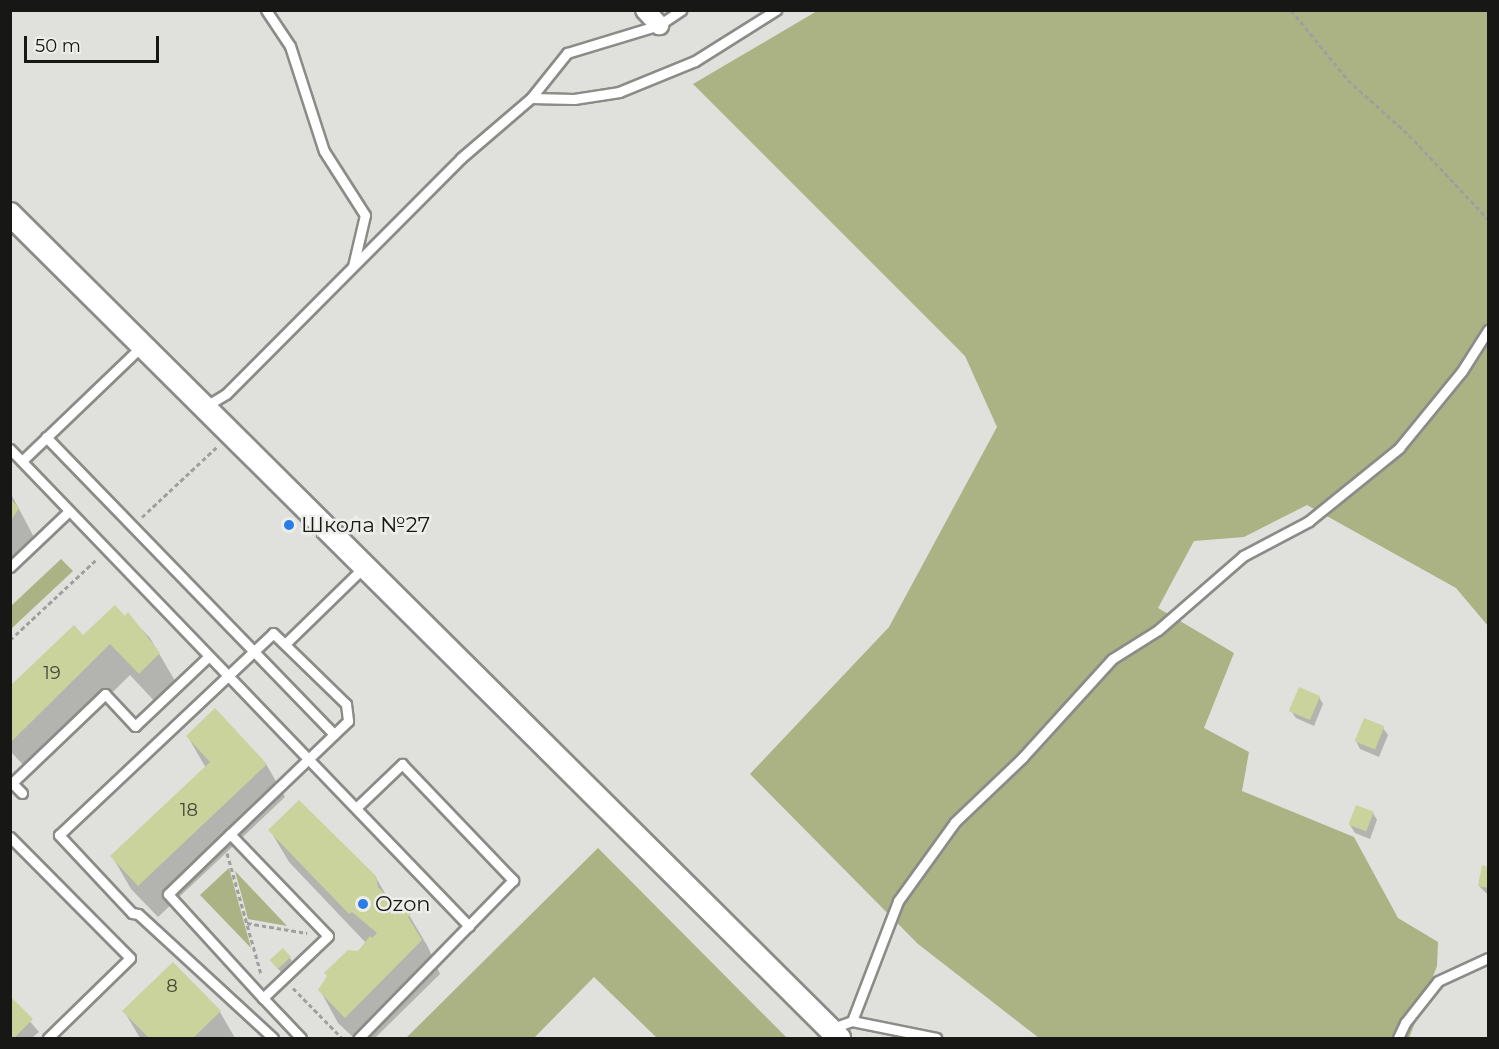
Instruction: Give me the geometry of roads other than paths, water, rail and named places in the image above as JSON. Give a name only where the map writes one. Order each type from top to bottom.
[{"type":"street","points":[[645,10],[659,25]]},
{"type":"street","points":[[10,214],[143,345],[230,435],[840,1030]]},
{"type":"lane","points":[[266,10],[290,46],[324,151],[365,215],[353,266]]},
{"type":"lane","points":[[204,407],[226,394],[461,158],[531,98],[567,53],[659,25],[681,10]]},
{"type":"lane","points":[[531,98],[574,99],[619,92],[695,61],[776,10]]},
{"type":"lane","points":[[936,1038],[840,1030],[898,901],[955,822],[1022,758],[1112,659],[1158,630],[1243,556],[1309,522],[1399,448],[1461,371],[1488,330]]},
{"type":"lane","points":[[22,461],[143,345]]},
{"type":"lane","points":[[46,437],[134,525],[334,734]]},
{"type":"lane","points":[[10,449],[469,926]]},
{"type":"lane","points":[[10,567],[69,511]]},
{"type":"lane","points":[[285,644],[366,566]]},
{"type":"lane","points":[[273,1038],[138,914],[132,913],[59,834],[273,633],[346,704],[348,721],[168,894],[301,1038]]},
{"type":"lane","points":[[22,793],[12,783],[105,694],[135,726],[208,657]]},
{"type":"lane","points":[[356,808],[402,764],[513,880],[359,1038]]},
{"type":"lane","points":[[10,837],[130,958],[48,1038]]},
{"type":"lane","points":[[227,837],[327,937],[265,997]]},
{"type":"lane","points":[[1398,1038],[1405,1023],[1438,981],[1488,958]]},
{"type":"place","name":"Школа №27","points":[[289,525]]},
{"type":"place","name":"Ozon","points":[[363,904]]}]
